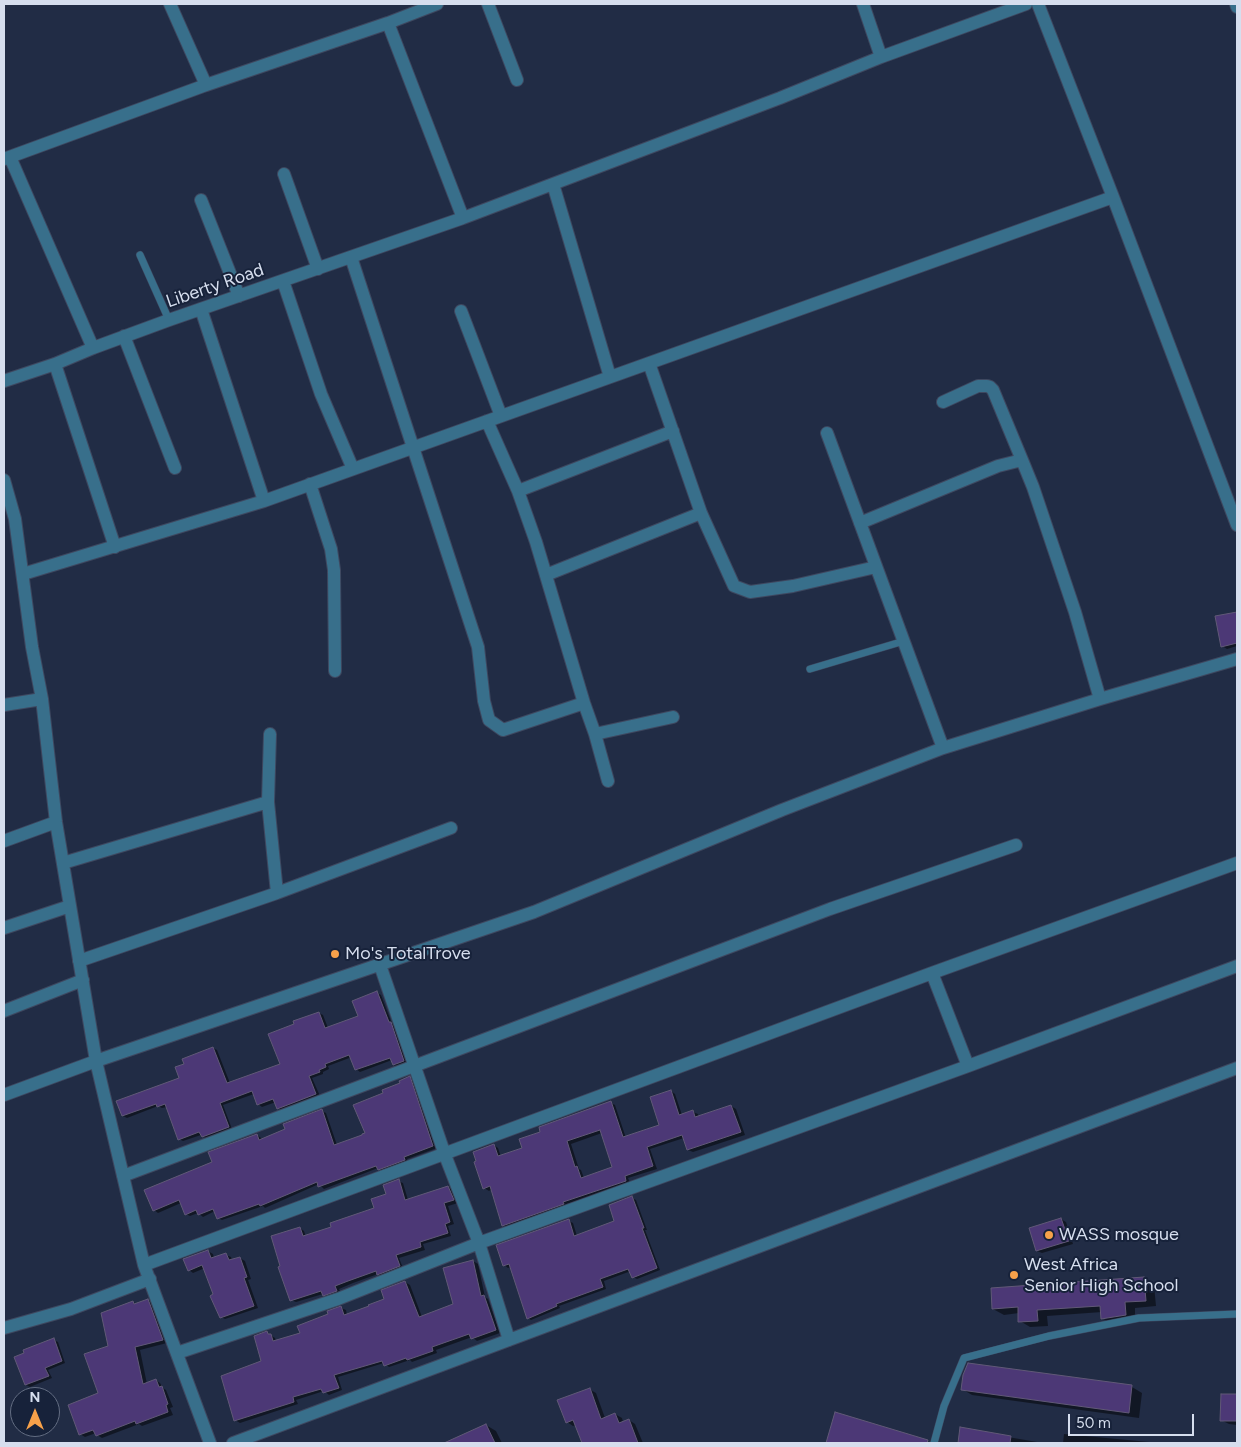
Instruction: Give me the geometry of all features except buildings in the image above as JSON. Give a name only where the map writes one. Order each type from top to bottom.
[{"type":"street","points":[[170,4],[206,85]]},
{"type":"street","points":[[93,348],[7,158],[206,85],[388,23],[437,4]]},
{"type":"street","points":[[488,4],[517,80]]},
{"type":"street","points":[[863,4],[882,57]]},
{"type":"street","name":"Liberty Road","points":[[4,382],[124,336],[463,218],[762,105],[882,57],[1026,4]]},
{"type":"street","points":[[1038,4],[1237,525]]},
{"type":"street","points":[[388,23],[463,218]]},
{"type":"street","points":[[284,174],[318,269]]},
{"type":"street","points":[[553,184],[610,377]]},
{"type":"street","points":[[23,574],[264,501],[1113,197]]},
{"type":"street","points":[[201,200],[239,296]]},
{"type":"street","points":[[351,257],[478,647],[484,701],[489,720],[503,730],[584,703]]},
{"type":"street","points":[[282,281],[321,394],[353,469]]},
{"type":"street","points":[[201,309],[264,501]]},
{"type":"street","points":[[461,311],[501,416]]},
{"type":"street","points":[[124,336],[175,468]]},
{"type":"street","points":[[649,363],[701,513],[734,586],[750,592],[792,586],[876,567]]},
{"type":"street","points":[[55,364],[115,547]]},
{"type":"street","points":[[942,402],[978,386],[987,386],[993,390],[1033,487],[1075,612],[1100,699]]},
{"type":"street","points":[[487,421],[518,491],[546,575],[608,781]]},
{"type":"street","points":[[518,491],[673,431]]},
{"type":"street","points":[[826,433],[943,748]]},
{"type":"street","points":[[860,523],[998,466],[1022,460]]},
{"type":"street","points":[[4,480],[15,519],[32,647],[42,699],[62,863],[96,1061],[144,1265],[210,1443]]},
{"type":"street","points":[[310,484],[331,549],[334,570],[335,671]]},
{"type":"street","points":[[546,575],[701,513]]},
{"type":"street","points":[[4,1095],[96,1061],[534,912],[782,810],[943,748],[1237,659]]},
{"type":"street","points":[[4,705],[42,699]]},
{"type":"street","points":[[595,734],[673,717]]},
{"type":"street","points":[[270,734],[268,802],[277,893]]},
{"type":"street","points":[[62,863],[268,802]]},
{"type":"street","points":[[4,841],[56,822]]},
{"type":"street","points":[[79,961],[277,893],[451,828]]},
{"type":"street","points":[[123,1176],[830,909],[1016,845]]},
{"type":"street","points":[[144,1265],[932,973],[1237,863]]},
{"type":"street","points":[[4,928],[70,906]]},
{"type":"street","points":[[380,965],[445,1155],[478,1243],[509,1340]]},
{"type":"street","points":[[177,1352],[338,1299],[478,1243],[968,1066],[1237,966]]},
{"type":"street","points":[[932,973],[968,1066]]},
{"type":"street","points":[[4,1011],[83,980]]},
{"type":"street","points":[[233,1443],[1237,1068]]},
{"type":"street","points":[[4,1328],[71,1308],[150,1279]]},
{"type":"lane","points":[[140,255],[169,320]]},
{"type":"lane","points":[[810,669],[904,641]]},
{"type":"lane","points":[[934,1443],[944,1406],[964,1358],[1049,1336],[1139,1318],[1237,1314]]},
{"type":"place","name":"Mo's TotalTrove","points":[[335,954]]},
{"type":"place","name":"WASS mosque","points":[[1049,1235]]},
{"type":"place","name":"West Africa Senior High School","points":[[1014,1275]]}]
